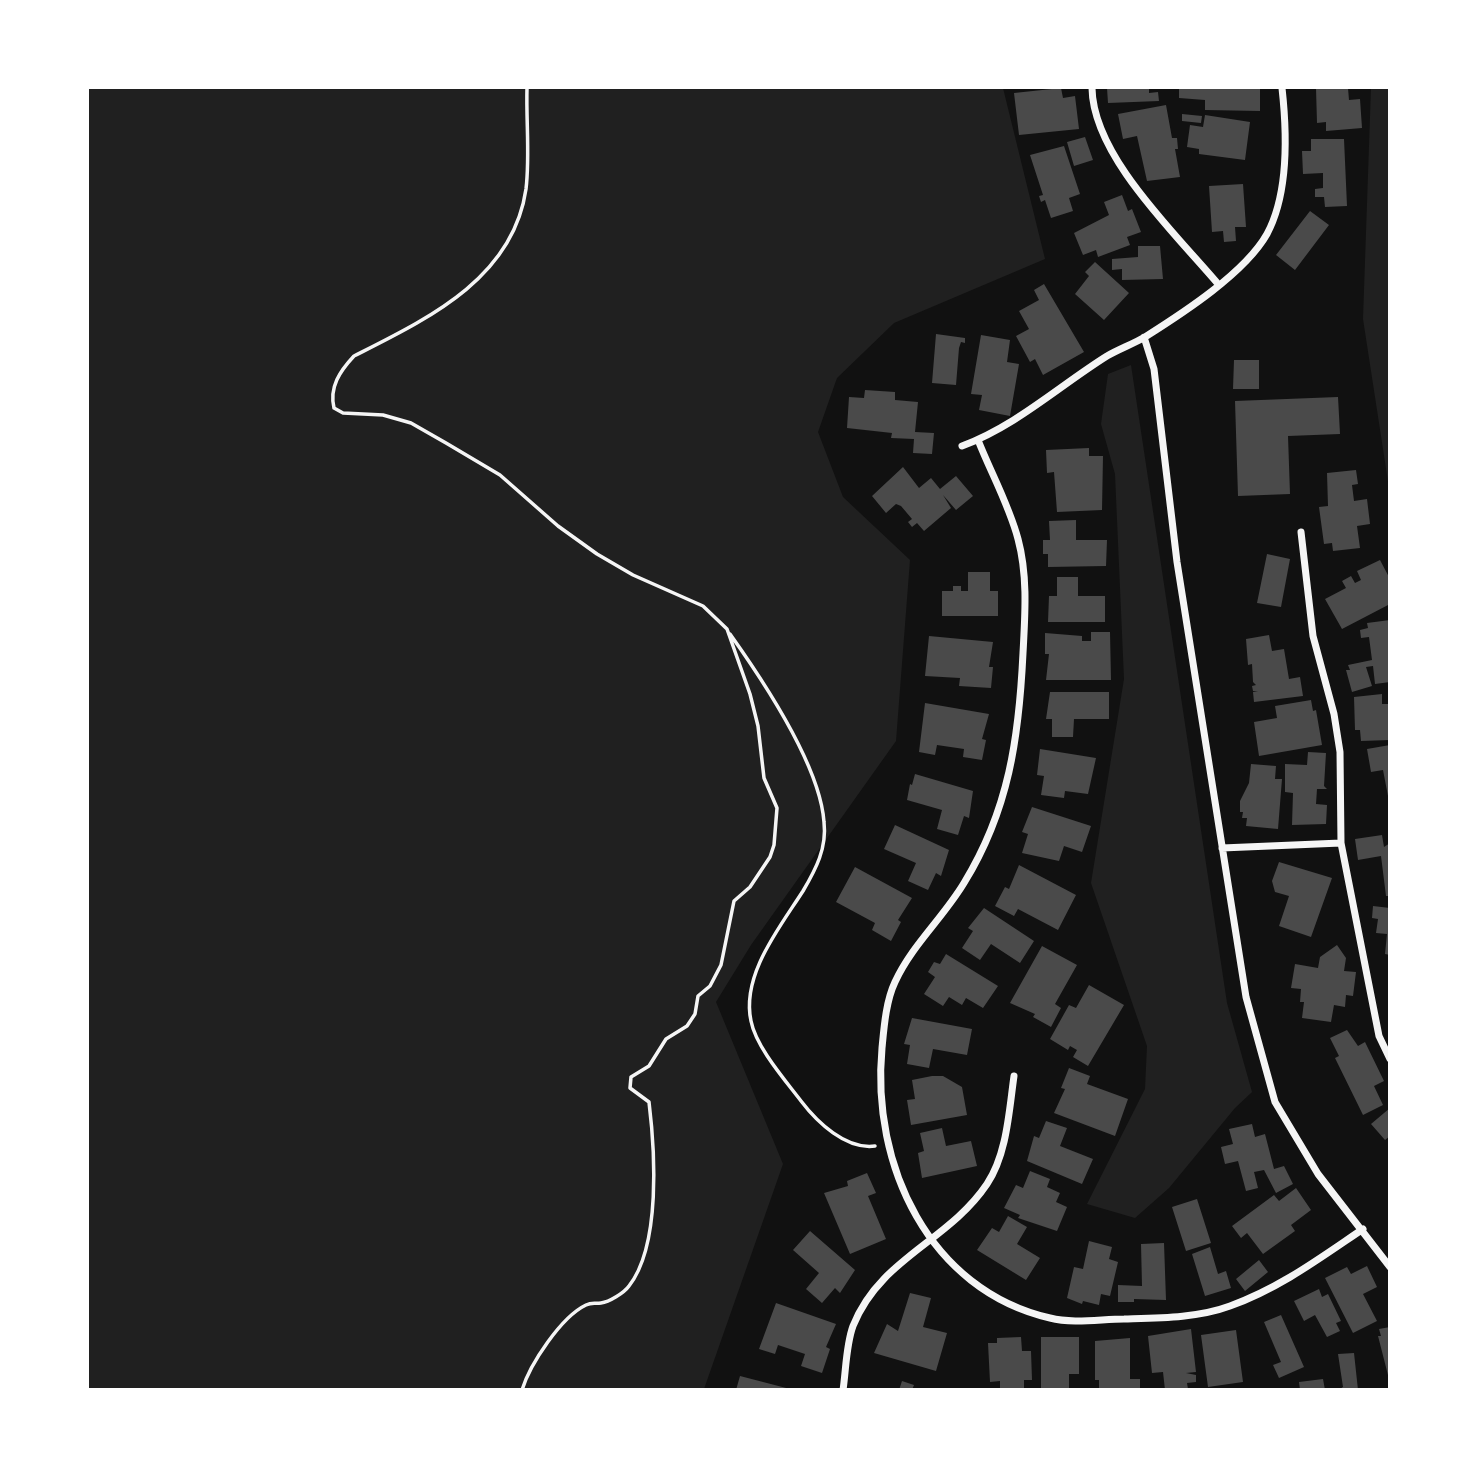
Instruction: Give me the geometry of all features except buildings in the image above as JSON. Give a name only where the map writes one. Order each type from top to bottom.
[{"type":"street","points":[[1091,88],[1098,121],[1120,166],[1218,284]]},
{"type":"street","points":[[962,446],[978,440],[1108,355],[1144,337],[1236,271],[1266,236],[1275,215],[1285,132],[1282,88]]},
{"type":"street","points":[[1144,337],[1154,369],[1177,562],[1246,997],[1275,1102],[1318,1174],[1390,1267]]},
{"type":"street","points":[[978,440],[1009,513],[1023,565],[1025,615],[1021,701],[1011,773],[994,825],[963,885],[917,945],[893,985],[882,1050],[883,1106],[889,1144],[908,1201],[930,1240],[957,1272],[998,1300],[1053,1319],[1159,1318],[1227,1307],[1286,1282],[1363,1229]]},
{"type":"street","points":[[1301,533],[1313,636],[1334,714],[1340,752],[1341,843],[1379,1036],[1390,1059]]},
{"type":"street","points":[[1222,848],[1341,843]]},
{"type":"street","points":[[843,1390],[852,1329],[871,1290],[893,1268],[957,1219],[988,1182],[1006,1131],[1014,1076]]},
{"type":"path","points":[[527,88],[526,188],[519,218],[504,247],[481,279],[438,312],[354,356],[343,368],[333,388],[334,408],[343,413],[383,415],[411,423],[500,475],[558,526],[597,554],[633,575],[703,606],[727,629],[758,672],[799,749],[819,794],[825,823],[822,855],[764,957],[750,990],[751,1022],[770,1059],[812,1115],[840,1137],[870,1147],[889,1144]]},
{"type":"path","points":[[522,1390],[539,1356],[575,1310],[589,1302],[602,1303],[629,1286],[650,1231],[655,1152],[649,1102],[630,1088],[631,1077],[649,1066],[666,1039],[687,1026],[695,1014],[698,996],[710,986],[722,965],[734,901],[750,887],[771,858],[778,808],[764,778],[755,715],[727,629]]},
{"type":"shaded area","points":[[88,88],[1003,88],[1045,259],[894,323],[837,378],[818,432],[843,497],[910,560],[896,741],[751,945],[716,1002],[783,1164],[704,1389],[88,1389]]},
{"type":"shaded area","points":[[1371,88],[1390,88],[1389,488],[1363,319]]},
{"type":"shaded area","points":[[1131,365],[1227,1003],[1252,1092],[1235,1108],[1169,1188],[1135,1218],[1087,1204],[1145,1089],[1147,1046],[1091,883],[1124,679],[1115,474],[1101,424],[1108,374]]}]
